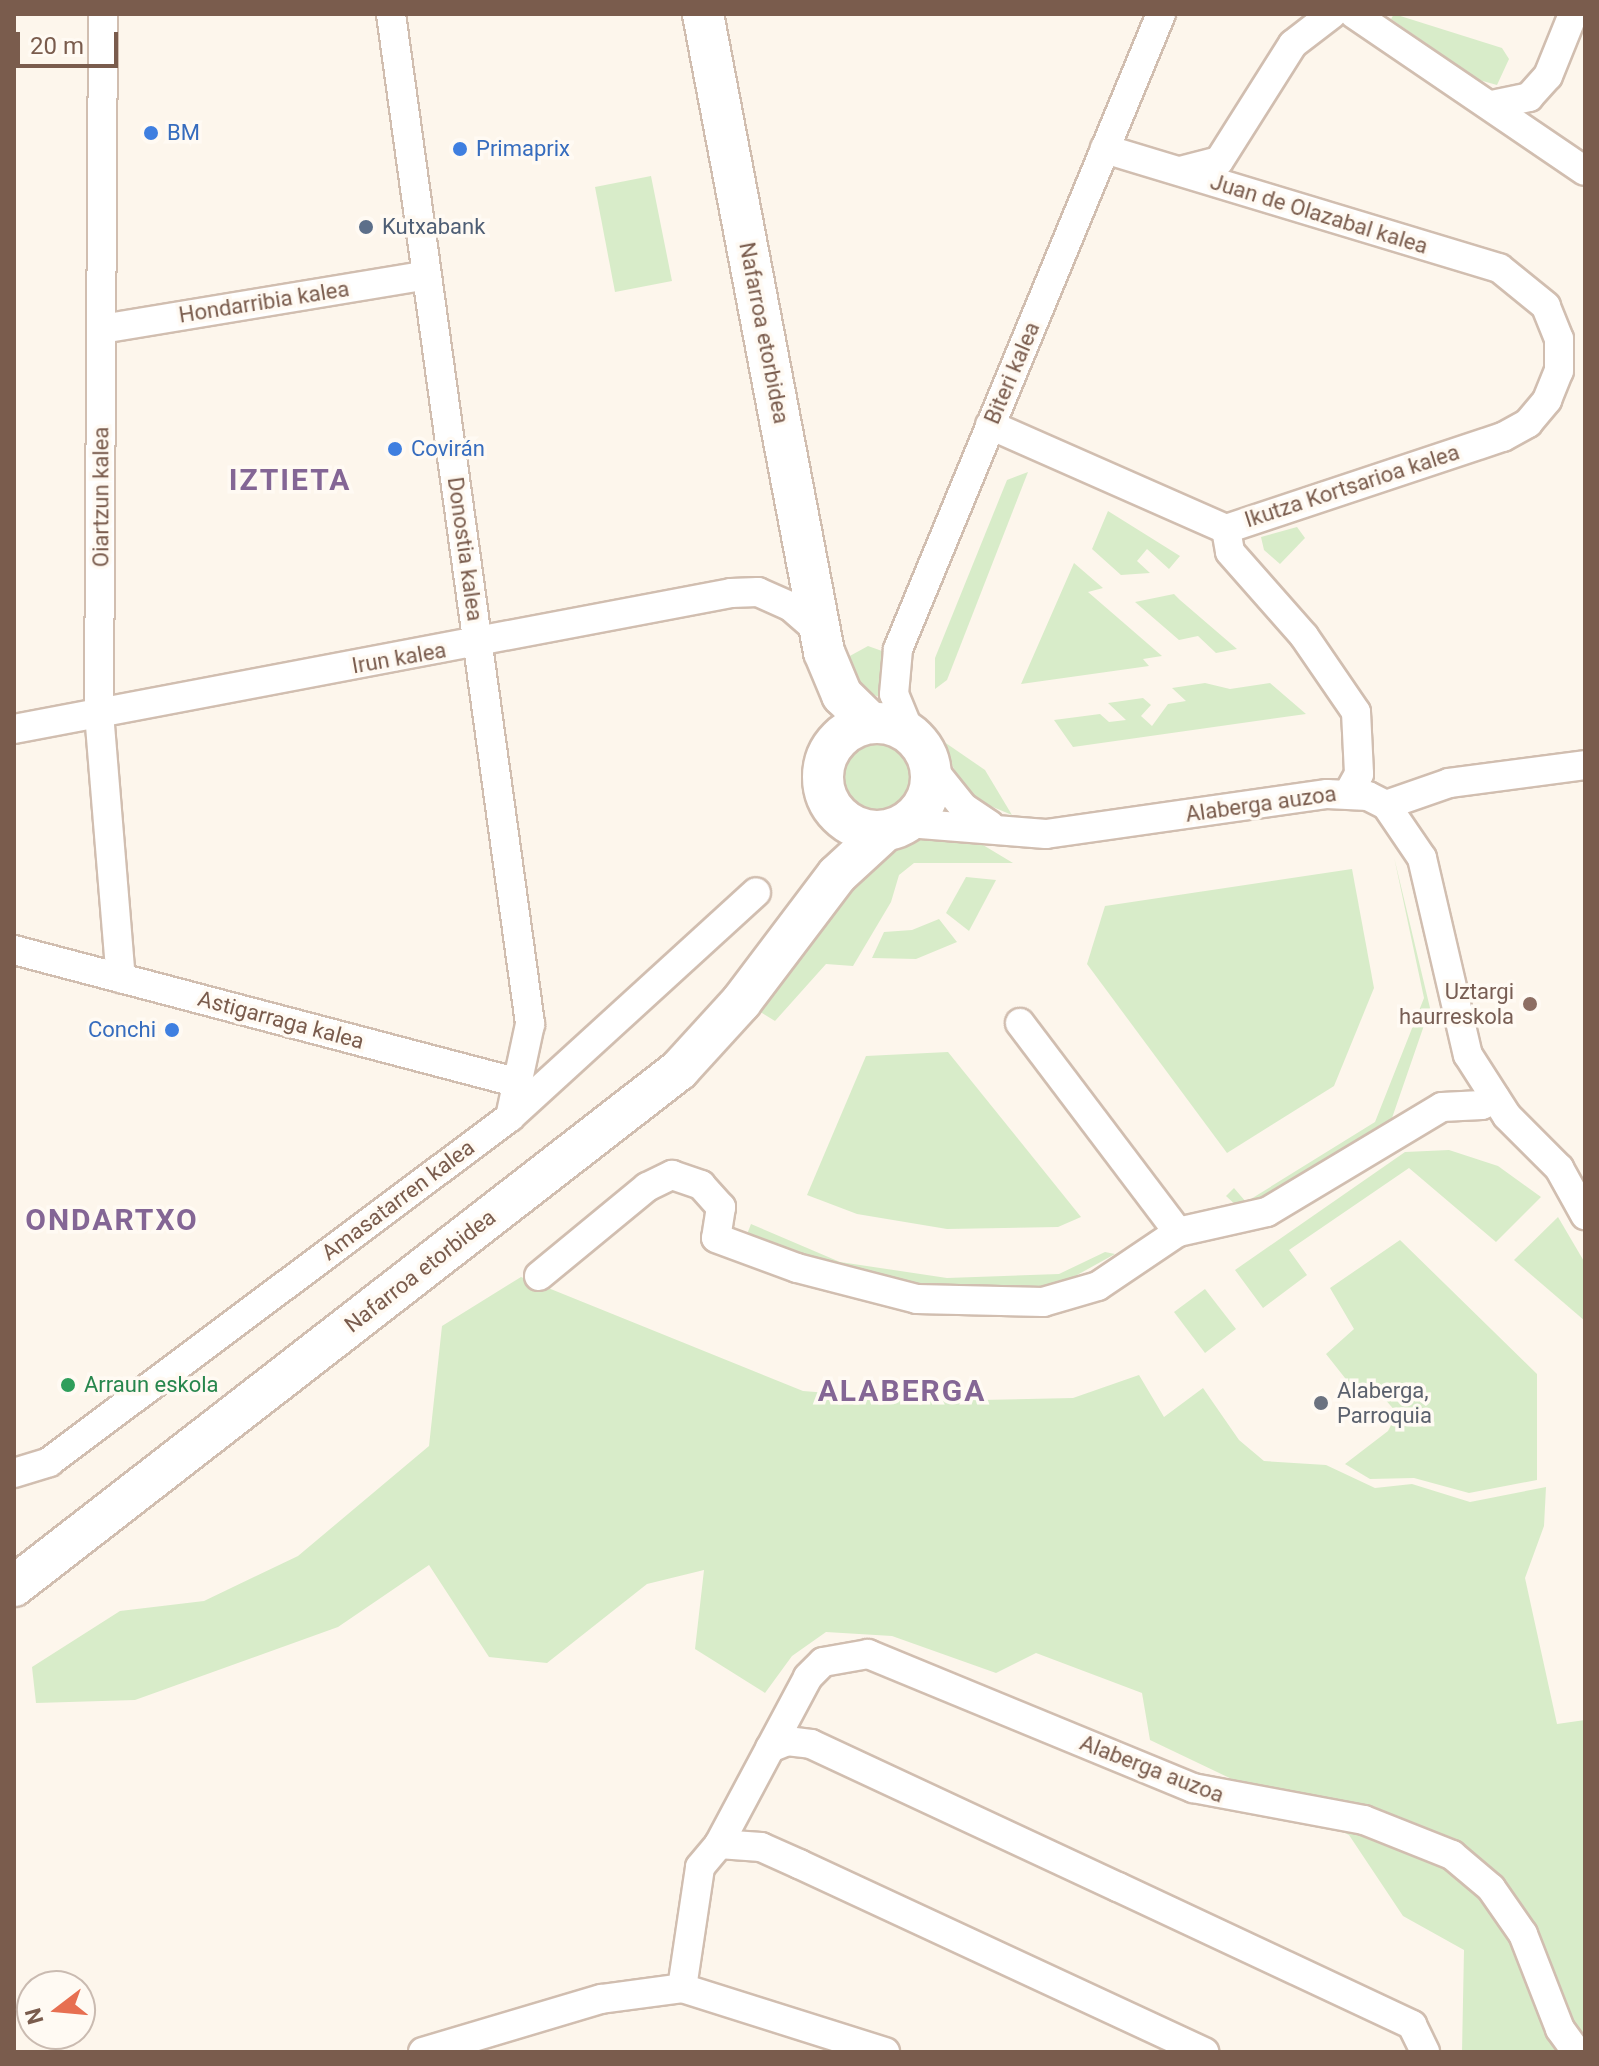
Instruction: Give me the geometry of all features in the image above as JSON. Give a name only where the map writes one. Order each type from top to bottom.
[{"type":"main road","name":"Nafarroa etorbidea","points":[[703,14],[822,642],[826,758]]},
{"type":"main road","name":"Nafarroa etorbidea","points":[[822,642],[842,695],[871,723]]},
{"type":"main road","points":[[871,723],[921,751],[928,796],[897,827],[853,826],[830,804],[824,790],[826,758],[844,734],[871,723]]},
{"type":"main road","name":"Nafarroa etorbidea","points":[[795,926],[819,867],[830,804]]},
{"type":"main road","name":"Nafarroa etorbidea","points":[[14,1586],[679,1070],[741,1002],[795,926],[837,875],[897,827]]},
{"type":"street","name":"Oiartzun kalea","points":[[103,14],[99,713],[121,978]]},
{"type":"street","name":"Donostia kalea","points":[[391,14],[530,1024],[527,1054],[515,1082]]},
{"type":"street","points":[[1179,171],[1219,161],[1293,44],[1332,14]]},
{"type":"street","points":[[1354,14],[1585,171]]},
{"type":"street","points":[[1492,105],[1513,105],[1539,86],[1573,14]]},
{"type":"street","name":"Biteri kalea","points":[[921,751],[894,694],[894,664],[1158,15]]},
{"type":"street","name":"Juan de Olazabal kalea","points":[[1105,149],[1499,268],[1530,287]]},
{"type":"street","name":"Hondarribia kalea","points":[[102,329],[427,275]]},
{"type":"street","name":"Ikutza Kortsarioa kalea","points":[[990,425],[1226,529],[1528,423],[1547,400],[1559,371],[1559,339],[1546,306],[1530,287]]},
{"type":"street","points":[[1226,529],[1230,552],[1304,636],[1356,712],[1359,774],[1349,792]]},
{"type":"street","name":"Irun kalea","points":[[14,729],[478,644],[731,593],[769,597],[822,642]]},
{"type":"street","name":"Alaberga auzoa","points":[[921,751],[963,807],[1010,833]]},
{"type":"street","points":[[1585,765],[1437,786],[1386,805],[1422,858],[1458,1033],[1495,1098],[1544,1147],[1585,1215]]},
{"type":"street","name":"Alaberga auzoa","points":[[897,827],[1046,834],[1349,792],[1386,805]]},
{"type":"street","name":"Amasatarren kalea","points":[[14,1473],[49,1462],[510,1117],[594,1044],[756,892]]},
{"type":"street","name":"Astigarraga kalea","points":[[14,950],[515,1082]]},
{"type":"street","points":[[1020,1023],[1178,1232]]},
{"type":"street","points":[[510,1117],[515,1082]]},
{"type":"street","points":[[539,1276],[647,1187],[672,1175],[701,1185],[721,1207],[716,1238],[857,1288],[917,1299],[1043,1302],[1098,1286],[1178,1232],[1267,1212],[1442,1107],[1482,1105],[1495,1098]]},
{"type":"street","name":"Alaberga auzoa","points":[[682,1988],[700,1867],[719,1844],[808,1677],[823,1662],[868,1654],[1193,1788],[1364,1820],[1411,1836],[1452,1855],[1491,1888],[1523,1934],[1560,2029],[1577,2052]]},
{"type":"street","points":[[770,1748],[787,1741],[811,1744],[1412,2025],[1436,2052]]},
{"type":"street","points":[[719,1844],[761,1847],[1204,2052]]},
{"type":"street","points":[[423,2052],[601,1999],[682,1988],[885,2052]]},
{"type":"street","points":[[1412,2025],[1425,2052]]},
{"type":"green space","points":[[1394,14],[1502,48],[1509,59],[1497,85],[1479,80],[1391,19]]},
{"type":"green space","points":[[651,176],[672,281],[615,292],[595,187]]},
{"type":"green space","points":[[1028,472],[947,680],[935,689],[935,658],[1007,480]]},
{"type":"green space","points":[[1108,511],[1180,556],[1169,569],[1147,549],[1137,561],[1150,573],[1121,575],[1092,549]]},
{"type":"green space","points":[[1297,527],[1305,538],[1280,564],[1264,550],[1261,537]]},
{"type":"green space","points":[[1074,563],[1103,588],[1088,592],[1162,656],[1143,659],[1149,666],[1021,684]]},
{"type":"green space","points":[[1174,594],[1237,649],[1216,653],[1198,636],[1179,640],[1135,602]]},
{"type":"green space","points":[[868,646],[882,651],[879,697],[860,689],[848,657]]},
{"type":"green space","points":[[1205,683],[1230,689],[1270,683],[1306,714],[1073,747],[1054,720],[1100,714],[1109,722],[1126,720],[1108,703],[1143,698],[1151,705],[1141,716],[1152,726],[1168,704],[1186,701],[1172,688]]},
{"type":"green space","points":[[937,737],[985,770],[1012,815],[969,797]]},
{"type":"green space","points":[[869,742],[883,742],[895,747],[905,757],[910,776],[905,795],[895,805],[883,810],[869,810],[857,805],[847,795],[842,783],[842,769],[847,757],[857,747]]},
{"type":"green space","points":[[937,836],[983,845],[1013,863],[914,863],[899,875],[891,902],[853,966],[826,964],[775,1021],[757,1010],[806,953],[837,901],[898,845]]},
{"type":"green space","points":[[1394,857],[1430,1008],[1392,1118],[1252,1209],[1239,1208],[1226,1196],[1234,1188],[1246,1202],[1375,1122],[1424,998]]},
{"type":"green space","points":[[1352,869],[1374,988],[1334,1086],[1227,1153],[1087,964],[1105,906]]},
{"type":"green space","points":[[966,877],[996,880],[969,931],[946,913]]},
{"type":"green space","points":[[939,919],[957,942],[916,959],[872,958],[884,932],[912,930]]},
{"type":"green space","points":[[948,1052],[1081,1217],[1058,1227],[947,1229],[857,1214],[807,1195],[866,1056]]},
{"type":"green space","points":[[1449,1150],[1498,1166],[1541,1197],[1496,1242],[1409,1168],[1289,1250],[1307,1275],[1263,1308],[1235,1270],[1405,1152]]},
{"type":"green space","points":[[1558,1217],[1585,1263],[1585,1321],[1514,1260]]},
{"type":"green space","points":[[751,1224],[840,1262],[947,1278],[1059,1274],[1105,1252],[1115,1254],[1041,1295],[918,1293],[744,1242]]},
{"type":"green space","points":[[1400,1240],[1537,1374],[1537,1480],[1469,1493],[1414,1478],[1370,1479],[1345,1464],[1388,1431],[1397,1413],[1376,1389],[1360,1397],[1326,1354],[1354,1329],[1330,1288]]},
{"type":"green space","points":[[521,1277],[803,1391],[930,1401],[1073,1398],[1139,1375],[1164,1417],[1203,1388],[1239,1440],[1264,1461],[1326,1465],[1375,1488],[1412,1484],[1470,1502],[1546,1487],[1544,1526],[1525,1578],[1557,1724],[1585,1720],[1585,2052],[1462,2052],[1464,1950],[1403,1916],[1349,1835],[1150,1740],[1142,1693],[1036,1653],[996,1673],[892,1636],[826,1632],[792,1656],[765,1693],[695,1649],[704,1570],[647,1584],[547,1663],[489,1657],[429,1565],[338,1627],[135,1700],[36,1703],[32,1667],[120,1611],[204,1601],[298,1556],[429,1446],[442,1326]]},
{"type":"green space","points":[[1205,1289],[1236,1329],[1205,1353],[1174,1312]]},
{"type":"place","name":"BM","points":[[151,133]]},
{"type":"place","name":"Primaprix","points":[[460,149]]},
{"type":"place","name":"Kutxabank","points":[[366,227]]},
{"type":"place","name":"Covirán","points":[[395,449]]},
{"type":"place","name":"Uztargi haurreskola","points":[[1530,1004]]},
{"type":"place","name":"Conchi","points":[[172,1030]]},
{"type":"place","name":"Arraun eskola","points":[[68,1385]]},
{"type":"place","name":"Alaberga, Parroquia","points":[[1321,1403]]},
{"type":"district","name":"IZTIETA","points":[[290,480]]},
{"type":"district","name":"ONDARTXO","points":[[112,1220]]},
{"type":"district","name":"ALABERGA","points":[[902,1391]]}]
